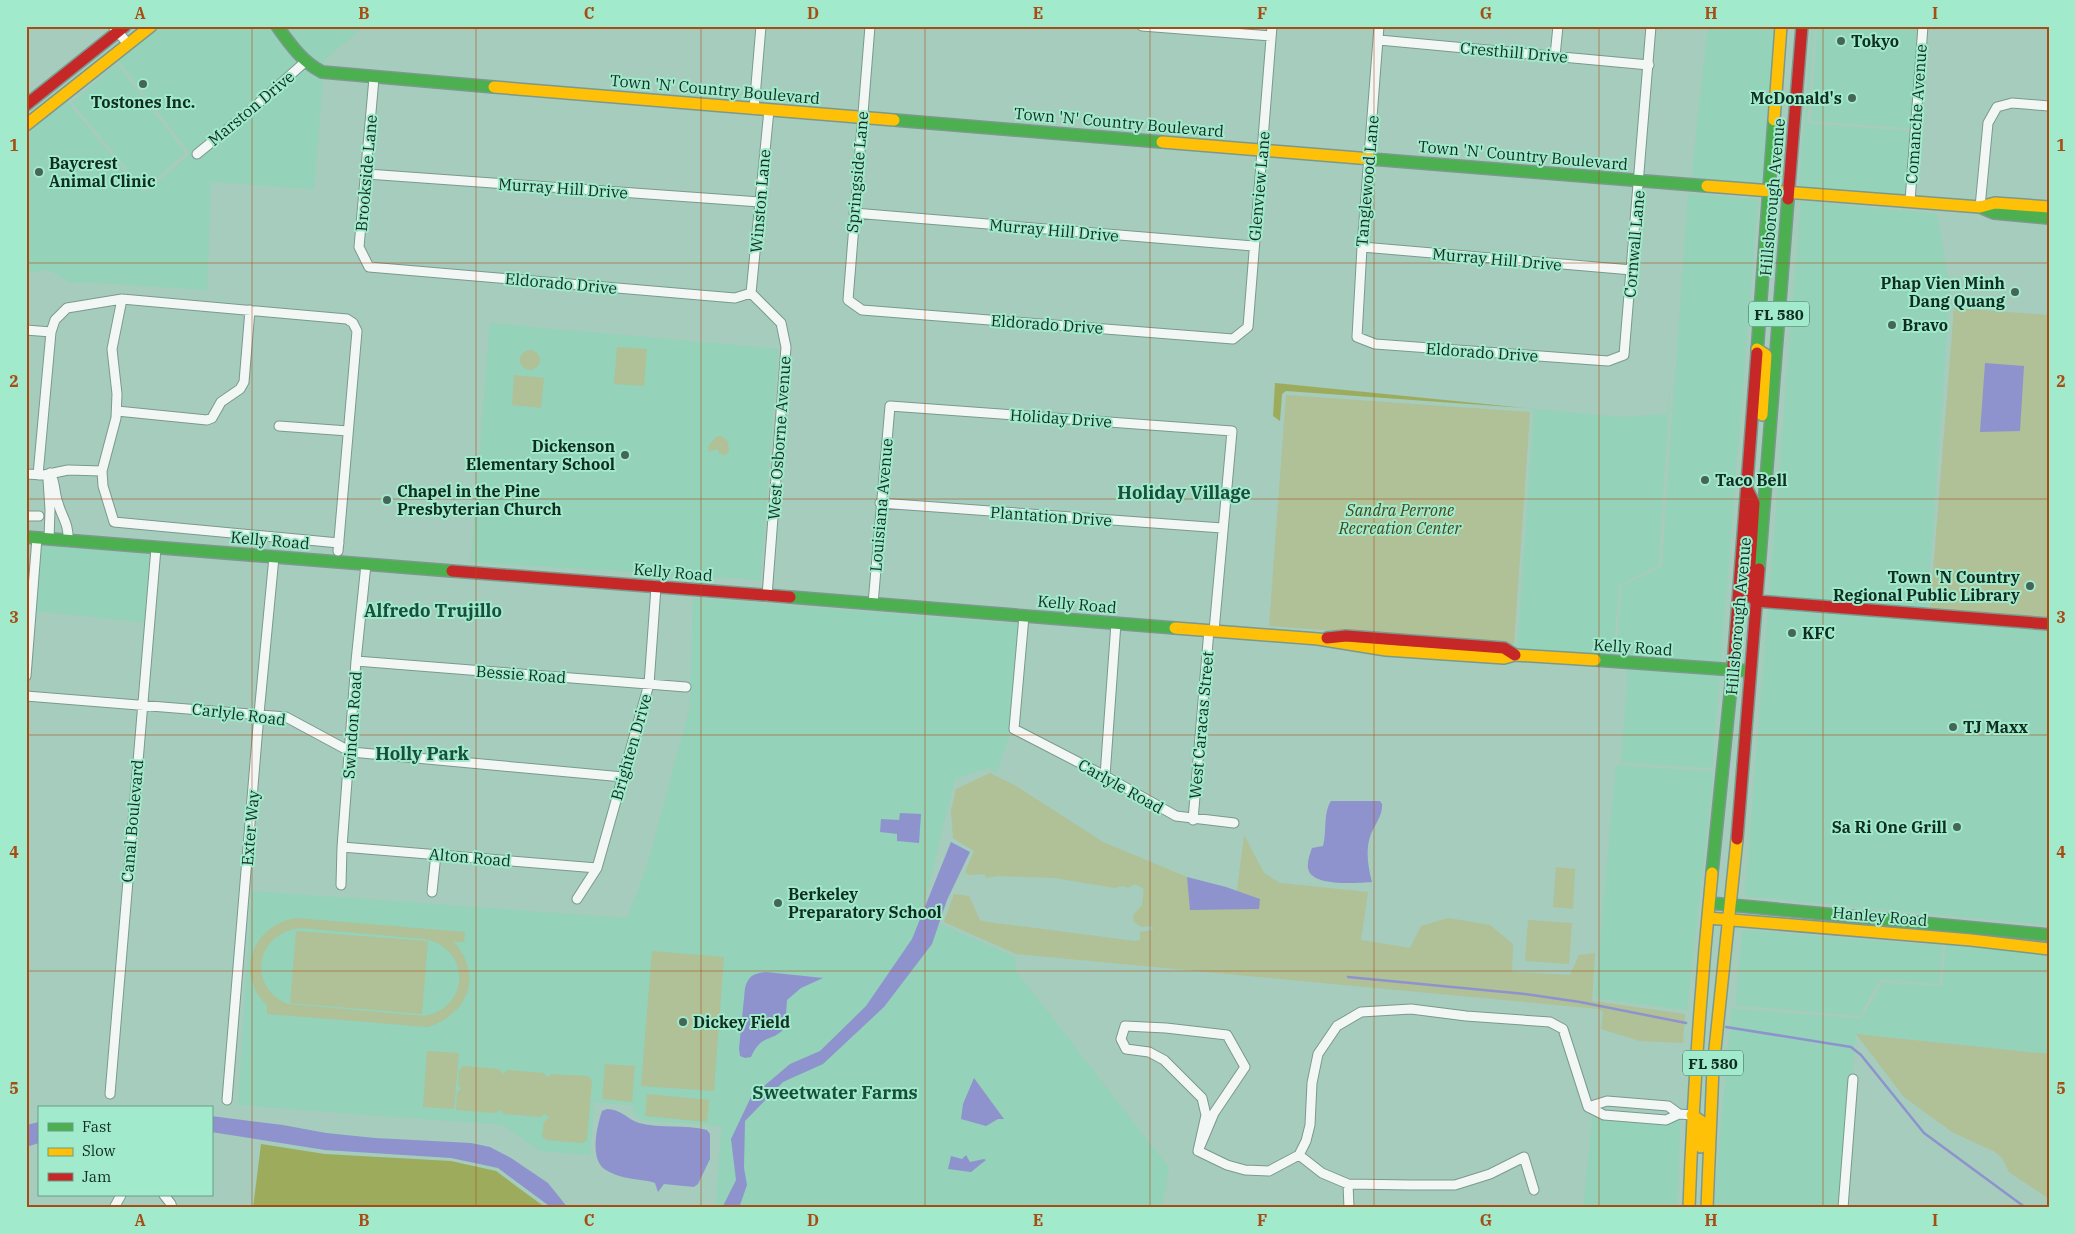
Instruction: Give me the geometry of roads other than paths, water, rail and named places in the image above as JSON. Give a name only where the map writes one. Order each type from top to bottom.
[{"type":"street","points":[[26,125],[151,26]]},
{"type":"street","name":"Town 'N' Country Boulevard","points":[[277,26],[305,62],[314,69],[328,74],[1788,193],[1910,201],[1980,207],[1994,213],[2049,218]]},
{"type":"street","points":[[754,109],[761,26]]},
{"type":"street","name":"Springside Lane","points":[[862,310],[848,300],[861,118],[870,26]]},
{"type":"street","points":[[1142,26],[1271,36]]},
{"type":"street","name":"Glenview Lane","points":[[1233,339],[1248,327],[1272,26]]},
{"type":"street","name":"Tanglewood Lane","points":[[1357,337],[1379,26]]},
{"type":"street","points":[[1555,56],[1558,26]]},
{"type":"street","name":"Cornwall Lane","points":[[1608,361],[1624,355],[1640,181],[1651,26]]},
{"type":"street","name":"Hillsborough Avenue","points":[[1689,1208],[1692,1115],[1700,995],[1733,670],[1782,26]]},
{"type":"street","name":"Hillsborough Avenue","points":[[1707,1208],[1713,1068],[1739,815],[1802,26]]},
{"type":"street","name":"Comanche Avenue","points":[[1910,201],[1922,26]]},
{"type":"street","points":[[40,114],[28,104],[119,28],[128,44]]},
{"type":"street","name":"Cresthill Drive","points":[[1379,40],[1649,65]]},
{"type":"street","name":"Marston Drive","points":[[197,154],[251,110],[305,62]]},
{"type":"street","name":"Brookside Lane","points":[[369,267],[359,247],[367,174],[374,78]]},
{"type":"street","points":[[1980,207],[1988,123],[1997,107],[2012,103],[2049,106]]},
{"type":"street","name":"Winston Lane","points":[[751,293],[769,110]]},
{"type":"street","name":"Murray Hill Drive","points":[[367,174],[760,202]]},
{"type":"street","name":"Town 'N' Country Boulevard","points":[[1980,207],[1995,203],[2049,207]]},
{"type":"street","name":"Murray Hill Drive","points":[[854,213],[1254,246]]},
{"type":"street","name":"Murray Hill Drive","points":[[1362,247],[1632,270]]},
{"type":"street","name":"Eldorado Drive","points":[[369,267],[735,298],[751,293]]},
{"type":"street","name":"West Osborne Avenue","points":[[751,293],[781,323],[786,347],[767,596]]},
{"type":"street","points":[[38,475],[51,332],[55,320],[63,310],[122,299],[347,319],[353,323],[357,331],[338,547],[114,522],[103,486],[102,471],[115,426],[117,411],[112,349],[122,299]]},
{"type":"street","points":[[117,411],[207,420],[212,418],[221,402],[240,389],[244,382],[250,310]]},
{"type":"street","name":"Eldorado Drive","points":[[862,310],[1233,339]]},
{"type":"street","points":[[26,330],[51,332]]},
{"type":"street","name":"Eldorado Drive","points":[[1357,337],[1375,344],[1608,361]]},
{"type":"street","points":[[1757,349],[1766,355],[1760,451],[1767,466]]},
{"type":"street","name":"Holiday Drive","points":[[890,406],[1232,431]]},
{"type":"street","name":"Louisiana Avenue","points":[[872,604],[890,406]]},
{"type":"street","points":[[279,426],[348,431]]},
{"type":"street","name":"West Caracas Street","points":[[1193,820],[1232,431]]},
{"type":"street","points":[[26,474],[38,475],[68,470],[102,471]]},
{"type":"street","points":[[49,539],[48,479],[50,473]]},
{"type":"street","points":[[50,473],[55,481],[57,503],[68,526],[68,541]]},
{"type":"street","points":[[1746,488],[1754,503],[1748,594],[1756,601],[2049,624]]},
{"type":"street","name":"Plantation Drive","points":[[880,503],[1222,528]]},
{"type":"street","points":[[26,516],[39,516]]},
{"type":"street","points":[[26,676],[32,538]]},
{"type":"street","name":"Kelly Road","points":[[32,538],[1318,639],[1346,636],[1411,646],[1462,650],[1504,648],[1515,655],[1750,671]]},
{"type":"street","name":"Canal Boulevard","points":[[110,1094],[141,704],[156,548]]},
{"type":"street","name":"Exter Way","points":[[227,1100],[274,557]]},
{"type":"street","name":"Swindon Road","points":[[341,885],[342,847],[351,752],[356,661],[366,564]]},
{"type":"street","name":"Brighten Drive","points":[[577,899],[597,868],[649,684],[656,587]]},
{"type":"street","name":"Carlyle Road","points":[[1024,616],[1014,730],[1105,776],[1176,816],[1193,820],[1234,823]]},
{"type":"street","points":[[1105,776],[1116,623]]},
{"type":"street","name":"Bessie Road","points":[[356,661],[686,687]]},
{"type":"street","name":"Carlyle Road","points":[[26,696],[286,717],[351,752],[623,777]]},
{"type":"street","name":"Alton Road","points":[[342,847],[597,868]]},
{"type":"street","points":[[432,892],[436,854]]},
{"type":"street","name":"Hanley Road","points":[[1710,903],[2049,935]]},
{"type":"street","name":"Hanley Road","points":[[1708,918],[1913,935],[2049,949]]},
{"type":"street","points":[[1873,918],[1873,932]]},
{"type":"street","points":[[1913,935],[1914,922]]},
{"type":"street","points":[[1198,1151],[1227,1165],[1246,1170],[1269,1171],[1299,1155],[1306,1141],[1310,1125],[1312,1083],[1318,1054],[1338,1026],[1360,1012],[1411,1009],[1466,1016],[1550,1022],[1563,1029],[1588,1107],[1604,1115],[1666,1120],[1679,1114],[1692,1115],[1702,1122],[1701,1158],[1708,1188]]},
{"type":"street","points":[[1124,1026],[1166,1028],[1227,1035],[1233,1045],[1245,1067],[1214,1113],[1198,1151],[1206,1116],[1202,1098],[1164,1060],[1149,1052],[1126,1050],[1121,1039],[1124,1026]]},
{"type":"street","points":[[1843,1208],[1852,1079]]},
{"type":"street","points":[[1588,1107],[1607,1101],[1668,1106],[1679,1114]]},
{"type":"street","points":[[1299,1155],[1322,1173],[1348,1184],[1456,1185],[1490,1174],[1524,1157],[1534,1190]]},
{"type":"street","points":[[1690,1171],[1697,1208]]},
{"type":"street","points":[[1348,1184],[1349,1208]]},
{"type":"street","points":[[114,1208],[120,1196]]},
{"type":"street","points":[[165,1196],[172,1204],[172,1208]]},
{"type":"water","points":[[1985,363],[2024,366],[2020,431],[1980,432]]},
{"type":"water","points":[[1331,801],[1380,801],[1382,804],[1380,816],[1371,834],[1368,846],[1368,864],[1372,882],[1325,881],[1311,874],[1308,868],[1308,861],[1312,848],[1323,846],[1327,811]]},
{"type":"water","points":[[900,813],[921,814],[919,843],[897,841],[897,834],[880,832],[881,819],[899,820]]},
{"type":"water","points":[[951,842],[970,852],[947,900],[932,944],[884,1007],[823,1064],[783,1082],[745,1121],[744,1168],[747,1185],[739,1208],[722,1208],[736,1180],[731,1139],[751,1097],[790,1064],[820,1051],[866,1006],[912,939]]},
{"type":"water","points":[[1187,877],[1226,887],[1260,899],[1259,909],[1190,910]]},
{"type":"water","points":[[766,972],[823,978],[801,988],[787,1000],[785,1028],[780,1033],[759,1044],[751,1057],[745,1058],[740,1056],[739,1049],[745,988],[752,976]]},
{"type":"water","points":[[974,1078],[1004,1119],[998,1119],[986,1126],[961,1119],[963,1104]]},
{"type":"water","points":[[607,1109],[620,1112],[639,1123],[647,1125],[690,1127],[707,1130],[710,1134],[710,1159],[698,1184],[694,1187],[664,1184],[658,1192],[655,1183],[622,1177],[603,1168],[597,1156],[596,1141],[602,1111]]},
{"type":"water","points":[[212,1116],[283,1125],[326,1133],[375,1138],[471,1143],[490,1147],[511,1158],[548,1183],[568,1208],[552,1208],[498,1168],[451,1158],[325,1150],[212,1132]]},
{"type":"water","points":[[38,1122],[38,1143],[26,1147],[26,1125]]},
{"type":"water","points":[[966,1155],[970,1162],[986,1160],[971,1172],[948,1169],[951,1156],[962,1159]]},
{"type":"waterway","points":[[1348,977],[1525,994],[1580,1002],[1686,1023]]},
{"type":"waterway","points":[[1726,1027],[1851,1047],[1861,1055],[1924,1133],[2026,1208]]},
{"type":"place","name":"Tokyo","points":[[1841,41]]},
{"type":"place","name":"Tostones Inc.","points":[[143,84]]},
{"type":"place","name":"McDonald's","points":[[1852,98]]},
{"type":"place","name":"Baycrest Animal Clinic","points":[[39,172]]},
{"type":"place","name":"Phap Vien Minh Dang Quang","points":[[2015,292]]},
{"type":"place","name":"Bravo","points":[[1892,325]]},
{"type":"place","name":"Dickenson Elementary School","points":[[625,455]]},
{"type":"place","name":"Taco Bell","points":[[1705,480]]},
{"type":"place","name":"Chapel in the Pine Presbyterian Church","points":[[387,500]]},
{"type":"place","name":"Town 'N Country Regional Public Library","points":[[2030,586]]},
{"type":"place","name":"KFC","points":[[1792,633]]},
{"type":"place","name":"TJ Maxx","points":[[1953,727]]},
{"type":"place","name":"Sa Ri One Grill","points":[[1957,827]]},
{"type":"place","name":"Berkeley Preparatory School","points":[[778,903]]},
{"type":"place","name":"Dickey Field","points":[[683,1022]]},
{"type":"district","name":"Holiday Village","points":[[1184,492]]},
{"type":"district","name":"Alfredo Trujillo","points":[[433,610]]},
{"type":"district","name":"Holly Park","points":[[422,753]]},
{"type":"district","name":"Sweetwater Farms","points":[[835,1092]]},
{"type":"park label","name":"Sandra Perrone Recreation Center","points":[[1400,519]]}]
